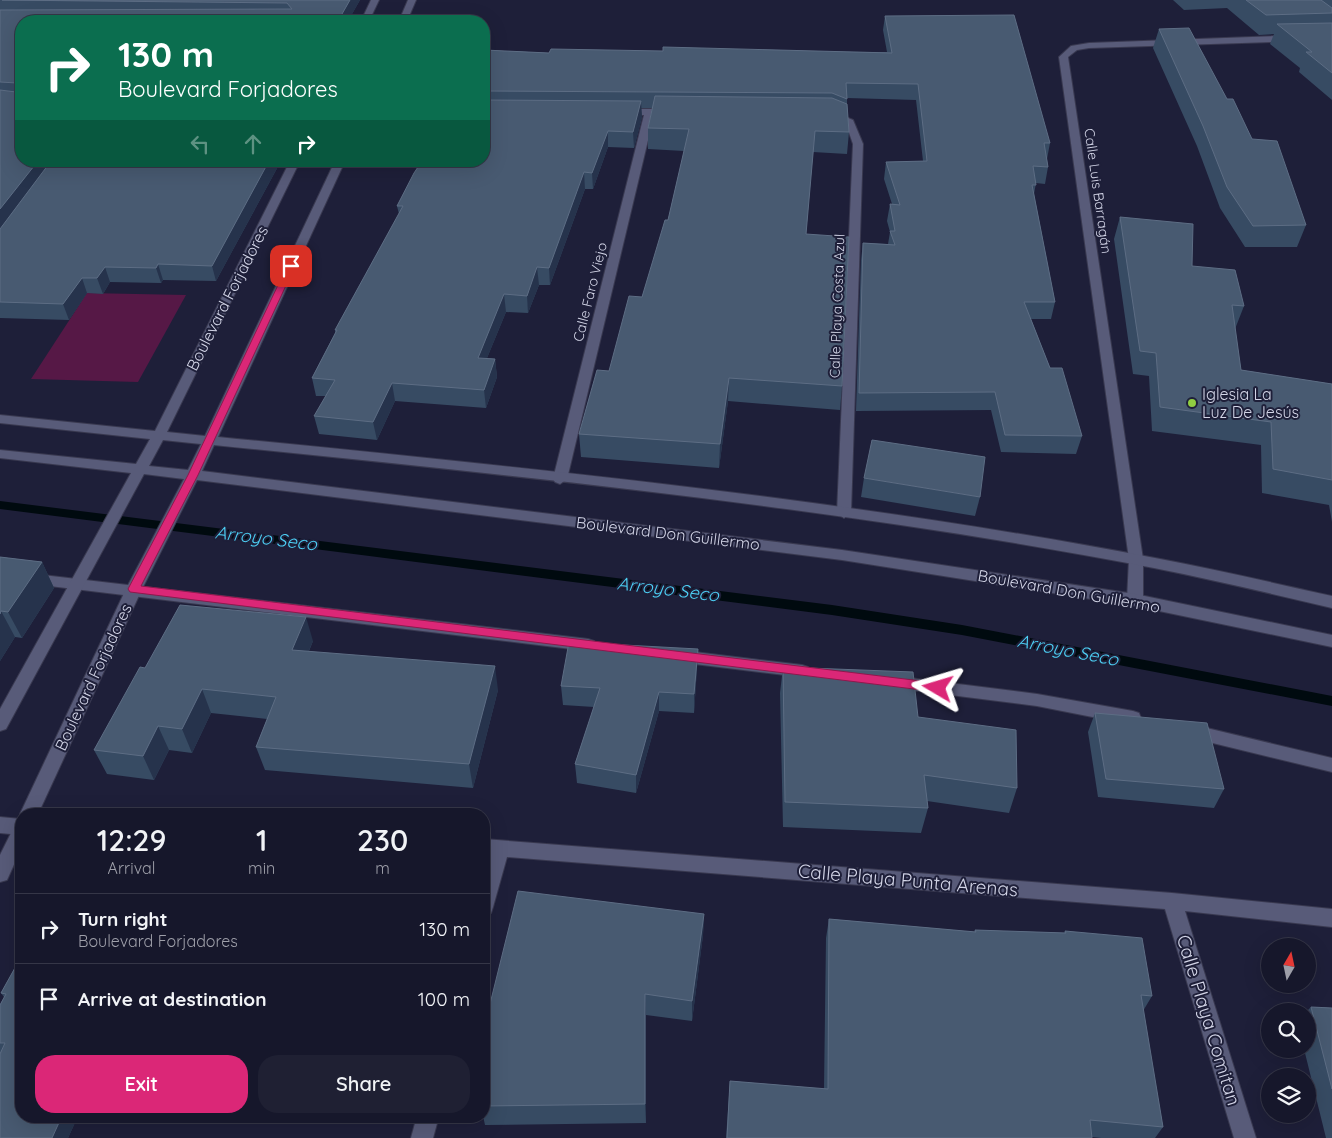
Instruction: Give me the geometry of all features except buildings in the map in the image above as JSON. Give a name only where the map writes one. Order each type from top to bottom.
[{"type":"street","points":[[368,15],[375,0]]},
{"type":"street","points":[[406,15],[412,0]]},
{"type":"street","name":"Calle Luis Barragán","points":[[1134,600],[1136,559],[1063,57],[1067,51],[1098,45],[1332,37]]},
{"type":"street","points":[[611,112],[678,112]]},
{"type":"street","name":"Calle Faro Viejo","points":[[560,479],[650,112]]},
{"type":"street","name":"Calle Playa Costa Azul","points":[[826,114],[850,122],[858,144],[844,513]]},
{"type":"street","name":"Boulevard Forjadores","points":[[0,724],[158,435],[292,167]]},
{"type":"street","name":"Boulevard Forjadores","points":[[32,808],[134,589],[210,440],[337,167]]},
{"type":"street","points":[[0,419],[210,440],[844,513],[1136,559],[1332,602]]},
{"type":"street","name":"Boulevard Don Guillermo","points":[[0,454],[136,475],[850,556],[1134,600],[1332,641]]},
{"type":"street","points":[[0,575],[134,589],[600,646]]},
{"type":"street","points":[[660,653],[818,673]]},
{"type":"street","points":[[878,680],[1037,700],[1147,721]]},
{"type":"street","points":[[1174,727],[1332,765]]},
{"type":"street","points":[[0,825],[15,827]]},
{"type":"street","points":[[0,874],[15,841]]},
{"type":"street","points":[[490,863],[492,848]]},
{"type":"street","name":"Calle Playa Punta Arenas","points":[[492,848],[1172,901],[1332,918]]},
{"type":"street","name":"Calle Playa Comitan","points":[[1172,901],[1246,1138]]},
{"type":"street","points":[[422,1138],[426,1123]]},
{"type":"shaded area","points":[[87,293],[186,295],[138,382],[31,379]]},
{"type":"waterway","name":"Arroyo Seco","points":[[0,505],[832,610],[962,630],[1332,701]]},
{"type":"place","name":"Iglesia La Luz De Jesús","points":[[1192,403]]},
{"type":"route","points":[[291,266],[193,475],[134,589],[938,688]]}]
